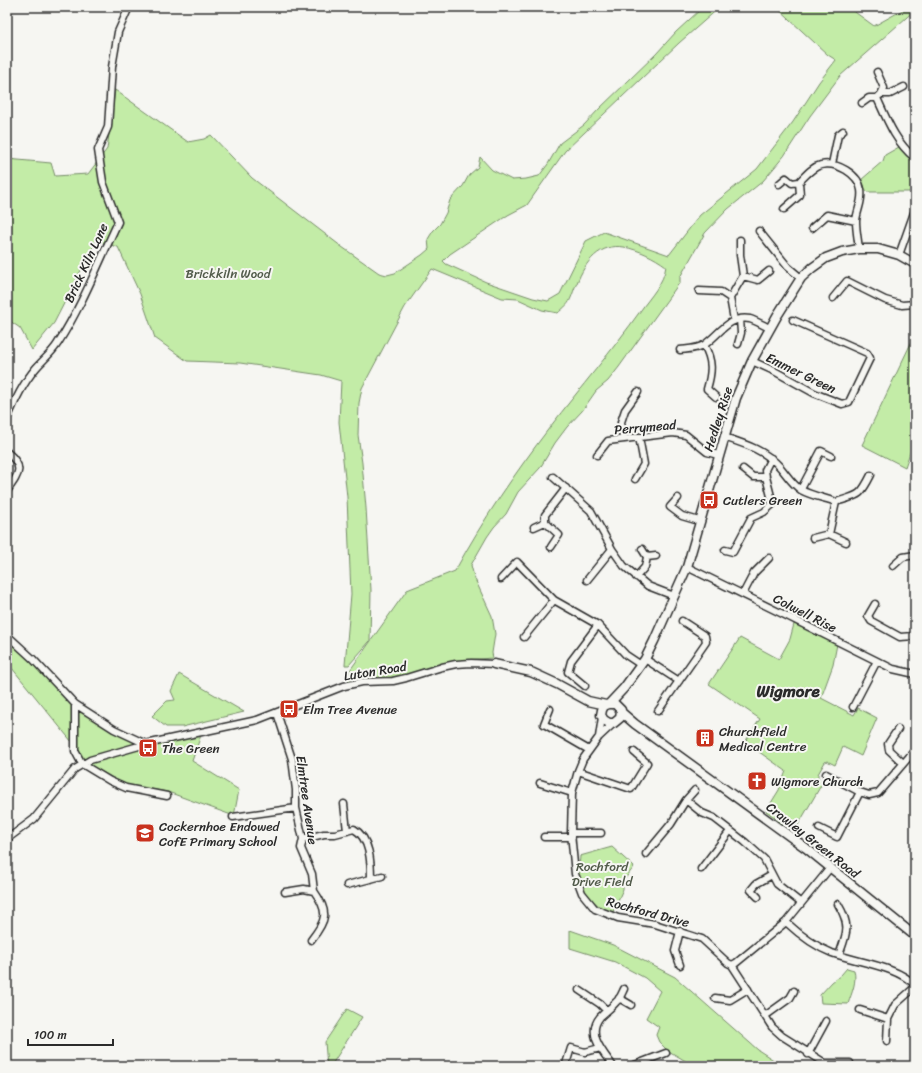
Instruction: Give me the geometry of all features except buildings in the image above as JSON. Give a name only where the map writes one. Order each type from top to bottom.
[{"type":"street","name":"Brick Kiln Lane","points":[[7,419],[20,390],[37,366],[46,359],[57,345],[70,324],[118,222],[103,182],[98,150],[108,127],[112,67],[118,32],[129,7]]},
{"type":"street","points":[[877,72],[884,88],[879,96]]},
{"type":"street","points":[[862,103],[869,98],[890,94],[904,87]]},
{"type":"street","points":[[879,96],[892,130],[906,151],[915,158]]},
{"type":"street","points":[[832,164],[838,135],[843,131]]},
{"type":"street","points":[[779,184],[786,178],[792,183],[799,182],[811,170],[820,165],[832,164],[847,170],[858,182],[861,189],[861,199],[856,221],[859,249]]},
{"type":"street","points":[[784,210],[800,195],[799,182]]},
{"type":"street","points":[[899,255],[915,210]]},
{"type":"street","points":[[812,228],[827,215],[856,221]]},
{"type":"street","points":[[759,231],[788,266],[801,278]]},
{"type":"street","points":[[730,298],[743,276],[740,255],[740,240]]},
{"type":"street","name":"Hedley Rise","points":[[607,704],[624,688],[643,662],[654,641],[687,567],[718,455],[736,398],[752,361],[777,316],[801,278],[826,258],[842,252],[859,249],[878,250],[899,255],[915,264]]},
{"type":"street","points":[[743,276],[758,280],[769,272]]},
{"type":"street","points":[[833,298],[847,281],[885,300],[902,305],[915,304]]},
{"type":"street","points":[[699,291],[721,292],[730,298],[741,333],[738,344]]},
{"type":"street","points":[[680,350],[692,349],[704,345],[718,331],[737,319],[751,319],[770,328]]},
{"type":"street","name":"Emmer Green","points":[[752,361],[776,372],[814,393],[842,404],[849,402],[870,358],[867,353],[793,320]]},
{"type":"street","points":[[704,345],[710,355],[712,373],[707,389],[716,397]]},
{"type":"street","points":[[623,438],[621,422],[625,410],[638,392]]},
{"type":"street","name":"Perrymead","points":[[597,455],[608,441],[673,433],[686,435],[707,452],[718,455]]},
{"type":"street","points":[[635,479],[644,464],[639,437]]},
{"type":"street","points":[[724,437],[759,449],[772,458],[793,483],[801,489],[808,493],[836,502],[859,495],[864,490],[871,475]]},
{"type":"street","points":[[801,489],[821,451],[831,456]]},
{"type":"street","points":[[7,452],[14,458],[19,467],[18,476],[7,491]]},
{"type":"street","points":[[725,550],[733,552],[751,518],[764,512],[773,504],[765,470],[772,458]]},
{"type":"street","points":[[743,469],[753,477],[766,477]]},
{"type":"street","points":[[553,477],[591,511],[612,549],[624,566],[648,586],[674,596]]},
{"type":"street","points":[[551,547],[559,536],[545,522],[545,515],[566,488]]},
{"type":"street","points":[[678,498],[670,507],[682,516],[699,521]]},
{"type":"street","points":[[829,534],[836,502]]},
{"type":"street","points":[[534,526],[545,522]]},
{"type":"street","points":[[813,538],[829,534],[846,542]]},
{"type":"street","points":[[586,580],[612,549]]},
{"type":"street","points":[[636,577],[645,566],[647,557],[642,549]]},
{"type":"street","points":[[893,566],[903,557],[915,555]]},
{"type":"street","points":[[647,557],[656,556]]},
{"type":"street","points":[[743,594],[754,573],[769,558]]},
{"type":"street","points":[[501,579],[517,562],[554,600],[598,625],[626,655],[643,662],[678,681]]},
{"type":"street","name":"Colwell Rise","points":[[687,567],[893,669],[915,674]]},
{"type":"street","points":[[524,637],[554,600]]},
{"type":"street","points":[[875,604],[868,616],[870,621],[900,637],[915,636]]},
{"type":"street","points":[[658,711],[706,642],[705,636],[682,621]]},
{"type":"street","points":[[585,686],[568,672],[571,660],[598,625]]},
{"type":"street","points":[[7,635],[34,659],[75,704],[114,729],[146,744]]},
{"type":"street","points":[[853,706],[877,661]]},
{"type":"street","name":"Luton Road","points":[[82,764],[90,760],[146,744],[257,720],[344,686],[362,682],[393,681],[456,664],[494,664]]},
{"type":"street","points":[[494,664],[531,672],[557,684],[588,701],[609,723],[615,722],[620,718],[620,710],[615,704],[588,701]]},
{"type":"street","name":"Hedley Rise","points":[[620,710],[624,688]]},
{"type":"street","points":[[75,704],[75,751],[82,764],[110,781],[126,788],[167,796]]},
{"type":"street","points":[[602,716],[603,708],[607,704]]},
{"type":"street","points":[[550,709],[544,724],[589,750]]},
{"type":"street","name":"Crawley Green Road","points":[[620,710],[635,724],[806,848],[915,936]]},
{"type":"street","name":"Elmtree Avenue","points":[[277,712],[292,759],[296,790],[296,808],[303,839],[301,848],[312,874],[314,891]]},
{"type":"street","name":"Rochford Drive","points":[[599,737],[602,716]]},
{"type":"street","name":"Crawley Green Road","points":[[615,722],[635,724]]},
{"type":"street","name":"Rochford Drive","points":[[615,722],[599,737],[589,750],[578,771],[572,793],[572,835],[575,874],[582,893],[595,909],[618,918],[655,924],[702,939],[732,965],[772,1027],[782,1036],[808,1054],[825,1063],[850,1063]]},
{"type":"street","points":[[898,729],[888,744],[889,750],[904,763]]},
{"type":"street","points":[[826,774],[860,792],[870,795],[878,793],[915,750]]},
{"type":"street","points":[[578,771],[631,788],[648,763],[634,752]]},
{"type":"street","points":[[7,839],[34,819],[75,769],[82,764]]},
{"type":"street","points":[[540,783],[572,793]]},
{"type":"street","points":[[646,854],[694,790]]},
{"type":"street","points":[[819,828],[837,837],[860,792]]},
{"type":"street","points":[[686,800],[702,813],[714,818],[764,859],[778,884],[800,904]]},
{"type":"street","points":[[344,804],[347,831]]},
{"type":"street","points":[[233,817],[296,808]]},
{"type":"street","points":[[303,839],[324,834],[335,834],[354,829],[360,832],[367,845],[371,864],[371,879]]},
{"type":"street","points":[[701,869],[730,831]]},
{"type":"street","points":[[544,837],[601,833]]},
{"type":"street","points":[[732,965],[786,922],[830,868]]},
{"type":"street","points":[[758,897],[751,890],[756,884],[772,875]]},
{"type":"street","points":[[346,885],[382,876]]},
{"type":"street","points":[[286,892],[304,889],[314,891],[321,901],[324,908],[322,926],[311,940]]},
{"type":"street","points":[[838,904],[844,914],[847,934],[839,955]]},
{"type":"street","points":[[786,922],[815,945],[839,955],[898,973],[909,979],[915,986],[895,1005],[888,1019],[887,1041]]},
{"type":"street","points":[[680,931],[675,951],[680,965]]},
{"type":"street","points":[[613,1066],[600,1048],[595,1037],[594,1027],[599,1018],[616,1002],[624,989]]},
{"type":"street","points":[[715,998],[730,1000],[748,989]]},
{"type":"street","points":[[578,990],[600,1004],[606,1011]]},
{"type":"street","points":[[765,1016],[790,998],[794,991]]},
{"type":"street","points":[[619,998],[631,1005]]},
{"type":"street","points":[[860,1010],[888,1019]]},
{"type":"street","points":[[808,1054],[826,1021]]},
{"type":"street","points":[[566,1064],[571,1048],[585,1052],[600,1048]]},
{"type":"street","points":[[632,1066],[666,1053]]},
{"type":"green space","name":"Brickkiln Wood","points":[[701,7],[720,7],[679,43],[565,151],[527,205],[508,215],[450,254],[443,261],[446,264],[486,282],[533,298],[548,301],[560,294],[586,241],[604,232],[669,255],[700,215],[757,169],[793,122],[819,82],[836,60],[828,55],[776,7],[848,7],[874,26],[908,7],[915,7],[915,10],[840,76],[810,116],[784,156],[763,181],[728,209],[705,233],[680,277],[680,282],[619,367],[608,381],[596,391],[582,411],[567,427],[555,443],[540,468],[518,492],[506,514],[487,537],[471,565],[474,577],[492,616],[495,634],[492,653],[493,658],[463,660],[409,674],[381,679],[348,681],[348,673],[407,590],[455,571],[465,552],[524,462],[656,290],[663,278],[666,266],[641,252],[630,248],[615,247],[601,251],[589,261],[584,268],[569,302],[558,313],[542,310],[518,299],[502,298],[432,269],[405,307],[362,388],[359,403],[358,435],[366,508],[371,590],[370,641],[349,665],[345,665],[351,594],[347,497],[339,422],[341,381],[321,375],[240,363],[187,361],[155,338],[140,294],[118,247],[96,241],[54,323],[32,350],[20,328],[7,319],[7,159],[51,163],[55,176],[88,174],[107,149],[115,90],[188,142],[204,139],[211,135],[252,178],[342,247],[379,273],[387,275],[395,273],[429,249],[428,239],[440,224],[446,213],[450,200],[463,186],[469,175],[478,167],[480,157],[492,170],[512,180],[539,176],[560,143],[584,125],[656,54],[676,32],[701,9]]},
{"type":"green space","points":[[899,147],[915,161],[914,192],[867,192],[861,180],[883,161],[885,155]]},
{"type":"green space","points":[[915,340],[915,438],[905,467],[862,445],[912,341]]},
{"type":"green space","points":[[794,624],[837,644],[833,665],[821,698],[854,715],[858,708],[877,718],[861,756],[843,747],[835,765],[827,761],[825,762],[818,774],[818,778],[823,782],[794,832],[766,811],[779,790],[786,771],[745,742],[760,719],[709,684],[740,638],[779,659],[790,639]]},
{"type":"green space","points":[[7,638],[68,699],[84,712],[117,734],[133,741],[153,746],[201,735],[192,761],[239,790],[234,816],[168,792],[126,785],[88,764],[7,662]]},
{"type":"green space","points":[[179,674],[244,712],[182,727],[166,727],[152,716],[167,701],[175,700],[171,691]]},
{"type":"green space","name":"Rochford Drive Field","points":[[612,847],[634,867],[624,880],[623,889],[612,914],[600,907],[589,897],[581,885],[578,872],[580,856]]},
{"type":"green space","points":[[570,930],[613,945],[675,977],[758,1050],[783,1066],[694,1066],[667,1050],[659,1042],[656,1035],[659,1027],[646,1018],[660,991],[645,978],[615,962],[570,948]]},
{"type":"green space","points":[[847,968],[854,970],[855,974],[854,987],[848,1004],[821,1003],[820,995]]},
{"type":"green space","points":[[347,1009],[362,1017],[331,1066],[327,1066],[325,1042]]},
{"type":"place","name":"Cutlers Green","points":[[709,500]]},
{"type":"place","name":"Elm Tree Avenue","points":[[289,709]]},
{"type":"place","name":"Churchfield Medical Centre","points":[[705,738]]},
{"type":"place","name":"The Green","points":[[148,748]]},
{"type":"place","name":"Wigmore Church","points":[[757,781]]},
{"type":"place","name":"Cockernhoe Endowed CofE Primary School","points":[[145,833]]},
{"type":"district","name":"Wigmore","points":[[788,691]]}]
